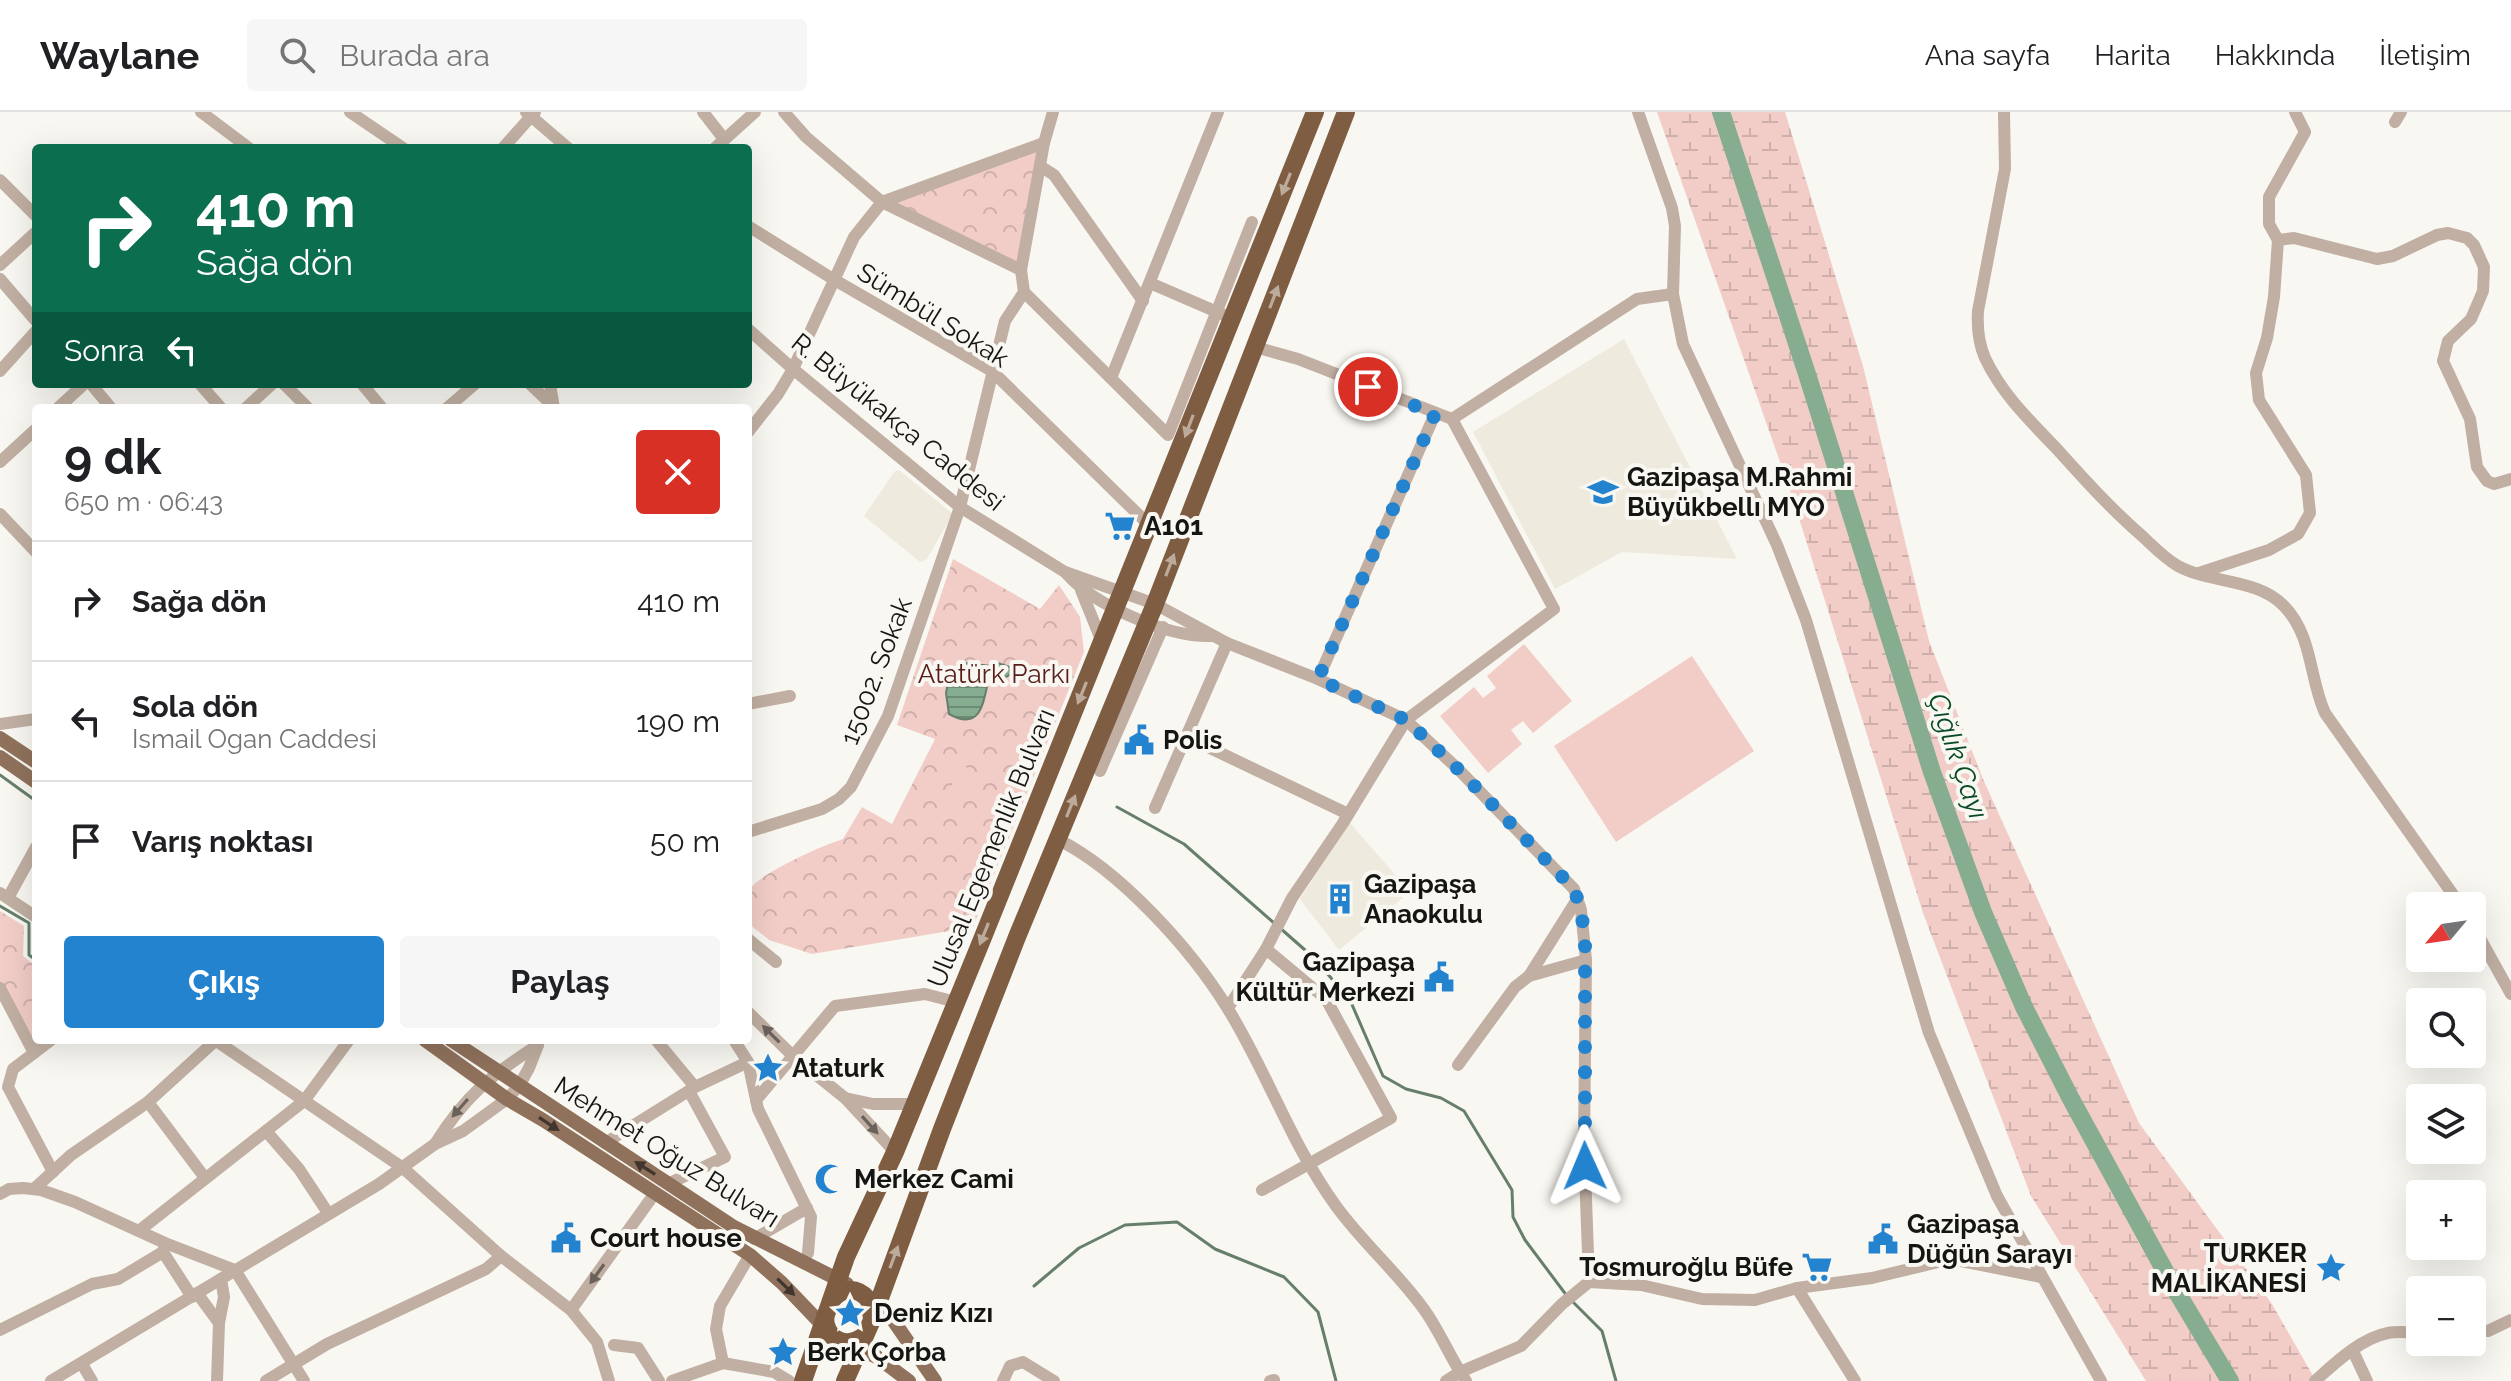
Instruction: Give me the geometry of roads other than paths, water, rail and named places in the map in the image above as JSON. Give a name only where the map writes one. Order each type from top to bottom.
[{"type":"highway","name":"Ulusal Egemenlik Bulvarı","points":[[803,1381],[837,1279],[895,1152],[1150,526],[1223,315],[1315,112]]},
{"type":"highway","points":[[845,1381],[863,1319],[1057,839],[1155,618],[1346,112]]},
{"type":"highway","points":[[842,1291],[863,1319],[833,1337],[826,1318],[842,1291]]},
{"type":"main road","points":[[0,738],[32,759]]},
{"type":"main road","points":[[0,757],[32,779]]},
{"type":"main road","name":"Mehmet Oğuz Bulvarı","points":[[430,1044],[507,1099],[750,1255],[826,1318]]},
{"type":"main road","name":"Mehmet Oğuz Bulvarı","points":[[457,1044],[754,1239],[837,1279],[863,1319],[877,1357],[909,1381]]},
{"type":"main road","points":[[863,1319],[893,1320],[935,1381]]},
{"type":"street","points":[[201,112],[244,144]]},
{"type":"street","points":[[350,112],[397,144]]},
{"type":"street","points":[[703,112],[720,144],[755,112]]},
{"type":"street","points":[[784,112],[806,137],[882,202],[1021,270]]},
{"type":"street","points":[[1053,112],[1044,143],[1021,270],[1024,292],[1168,435],[1223,315],[1252,222]]},
{"type":"street","points":[[1111,378],[1218,112]]},
{"type":"street","points":[[1638,112],[1672,208],[1675,226],[1673,294],[1683,344],[1777,545],[1806,620],[1886,894],[1938,1058],[1992,1185],[2101,1381]]},
{"type":"street","points":[[2004,112],[2005,169],[1978,311],[1977,335],[1985,357],[2012,403],[2115,512],[2178,566],[2262,590],[2283,605],[2299,625],[2311,658],[2318,699],[2330,722],[2451,892]]},
{"type":"street","points":[[2199,573],[2269,550],[2298,534],[2310,513],[2306,475],[2259,400],[2256,373],[2267,338],[2274,297],[2278,240],[2269,224],[2269,197],[2305,132],[2295,112]]},
{"type":"street","points":[[506,144],[531,113],[564,144]]},
{"type":"street","points":[[752,427],[793,369],[854,237],[882,202],[1044,143]]},
{"type":"street","points":[[1040,166],[1054,175],[1143,301]]},
{"type":"street","points":[[0,180],[32,212]]},
{"type":"street","name":"Sümbül Sokak","points":[[752,228],[992,371],[1150,526]]},
{"type":"street","points":[[2278,240],[2294,238],[2344,248],[2377,259],[2393,256],[2448,233],[2467,238],[2474,245],[2484,267],[2483,291],[2471,319],[2448,341],[2443,361],[2470,419],[2477,467],[2487,481],[2494,484],[2511,479]]},
{"type":"street","points":[[0,265],[32,236]]},
{"type":"street","points":[[0,279],[32,316]]},
{"type":"street","points":[[1150,283],[1223,315]]},
{"type":"street","name":"15002. Sokak","points":[[752,833],[822,809],[839,799],[851,787],[888,716],[960,507],[1005,321],[1024,292]]},
{"type":"street","points":[[1452,419],[1637,299],[1673,294]]},
{"type":"street","name":"R. Büyükakça Caddesi","points":[[752,333],[960,507],[1065,572],[1123,591],[1155,618]]},
{"type":"street","points":[[0,371],[32,335]]},
{"type":"street","points":[[1228,1008],[1266,949],[1289,903],[1406,720],[1554,609],[1452,419],[1298,359],[1255,347]]},
{"type":"street","points":[[62,404],[80,388]]},
{"type":"street","points":[[94,388],[108,404]]},
{"type":"street","points":[[204,388],[218,404]]},
{"type":"street","points":[[250,404],[268,388]]},
{"type":"street","points":[[288,388],[304,404]]},
{"type":"street","points":[[365,388],[379,404]]},
{"type":"street","points":[[452,404],[470,388]]},
{"type":"street","points":[[534,388],[551,404]]},
{"type":"street","points":[[1318,679],[1435,414]]},
{"type":"street","points":[[0,462],[32,433]]},
{"type":"street","points":[[0,514],[32,548]]},
{"type":"street","name":"R. Büyükakça Caddesi","points":[[1065,572],[1081,590],[1115,609],[1155,618]]},
{"type":"street","points":[[1081,590],[1102,642]]},
{"type":"street","points":[[1155,618],[1192,637],[1212,636]]},
{"type":"street","points":[[1155,618],[1197,625],[1227,643],[1318,679],[1406,720],[1574,889],[1584,927],[1586,960],[1584,1143],[1589,1282]]},
{"type":"street","points":[[1100,771],[1155,618]]},
{"type":"street","points":[[1155,808],[1227,643]]},
{"type":"street","points":[[752,703],[790,696]]},
{"type":"street","points":[[0,724],[32,720]]},
{"type":"street","points":[[1187,737],[1348,814]]},
{"type":"street","points":[[1057,839],[1108,871],[1166,929],[1228,1008],[1336,1207],[1424,1309],[1463,1376]]},
{"type":"street","points":[[32,853],[4,895],[32,914]]},
{"type":"street","points":[[1458,1065],[1515,987],[1529,976],[1578,898]]},
{"type":"street","points":[[752,942],[776,962]]},
{"type":"street","points":[[1262,1190],[1391,1118],[1326,999],[1266,949]]},
{"type":"street","points":[[2486,949],[2511,994]]},
{"type":"street","points":[[1529,976],[1586,960]]},
{"type":"street","points":[[0,988],[34,1053]]},
{"type":"street","points":[[756,1100],[835,1006],[925,994],[956,1002]]},
{"type":"street","points":[[752,1016],[794,1057],[845,1098],[895,1152]]},
{"type":"street","points":[[46,1044],[13,1069],[8,1087],[53,1172]]},
{"type":"street","points":[[34,1189],[71,1155],[148,1102],[212,1044]]},
{"type":"street","points":[[222,1044],[403,1168],[501,1256],[571,1310],[597,1342],[609,1381]]},
{"type":"street","points":[[140,1230],[304,1101],[346,1044]]},
{"type":"street","points":[[435,1144],[453,1116],[483,1083],[538,1044]]},
{"type":"street","points":[[51,1381],[403,1168],[435,1144],[463,1131],[507,1099],[519,1086],[540,1044]]},
{"type":"street","points":[[659,1044],[692,1089],[725,1157],[670,1183]]},
{"type":"street","points":[[737,1044],[748,1062],[756,1100],[811,1217],[808,1253]]},
{"type":"street","points":[[605,1143],[692,1089],[748,1062]]},
{"type":"street","points":[[845,1098],[873,1104],[914,1104]]},
{"type":"street","points":[[148,1102],[205,1178]]},
{"type":"street","points":[[266,1131],[299,1169],[328,1213]]},
{"type":"street","points":[[0,1194],[9,1189],[34,1189],[75,1202],[140,1230],[164,1247],[235,1270],[304,1381]]},
{"type":"street","points":[[571,1310],[655,1193]]},
{"type":"street","points":[[754,1239],[807,1208]]},
{"type":"street","points":[[164,1247],[194,1295],[219,1323]]},
{"type":"street","points":[[0,1330],[92,1284],[118,1279],[164,1247]]},
{"type":"street","points":[[723,1363],[716,1329],[720,1306],[750,1255]]},
{"type":"street","points":[[266,1381],[327,1344],[486,1269],[501,1256]]},
{"type":"street","points":[[1446,1381],[1463,1376],[1521,1346],[1562,1304],[1589,1282],[1641,1285],[1702,1299],[1755,1300],[1797,1288],[1872,1278],[1951,1259],[2041,1277]]},
{"type":"street","points":[[217,1381],[219,1323],[224,1297],[221,1279]]},
{"type":"street","points":[[1797,1288],[1855,1381]]},
{"type":"street","points":[[2486,1331],[2511,1320]]},
{"type":"street","points":[[2315,1381],[2370,1339],[2388,1333],[2406,1332]]},
{"type":"street","points":[[614,1345],[638,1348],[659,1381]]},
{"type":"street","points":[[2353,1351],[2367,1381]]},
{"type":"street","points":[[1003,1381],[1010,1366],[1023,1362],[1054,1381]]},
{"type":"street","points":[[672,1381],[723,1363],[774,1372],[789,1381]]},
{"type":"street","points":[[82,1364],[92,1381]]},
{"type":"waterway","name":"Çığlık Çayı","points":[[1721,112],[1932,772],[1983,912],[2024,1007],[2071,1099],[2172,1284],[2230,1381]]},
{"type":"waterway","points":[[0,775],[32,798]]},
{"type":"waterway","points":[[1117,807],[1184,844],[1274,923]]},
{"type":"waterway","points":[[0,906],[29,923],[29,955],[32,957]]},
{"type":"waterway","points":[[1280,928],[1313,957],[1350,1000],[1383,1076],[1406,1089],[1441,1098],[1464,1111],[1512,1190],[1513,1217],[1525,1240],[1567,1296]]},
{"type":"waterway","points":[[1034,1286],[1079,1248],[1125,1225],[1177,1222],[1215,1249],[1284,1277],[1318,1312],[1336,1381]]},
{"type":"waterway","points":[[1572,1301],[1602,1331],[1616,1381]]},
{"type":"place","name":"Gazipaşa M.Rahmi Büyükbellı MYO","points":[[1603,492]]},
{"type":"place","name":"A101","points":[[1120,526]]},
{"type":"place","name":"Polis","points":[[1139,740]]},
{"type":"place","name":"Gazipaşa Anaokulu","points":[[1340,899]]},
{"type":"place","name":"Gazipaşa Kültür Merkezi","points":[[1439,977]]},
{"type":"place","name":"Ataturk","points":[[768,1068]]},
{"type":"place","name":"Merkez Cami","points":[[830,1179]]},
{"type":"place","name":"Court house","points":[[566,1238]]},
{"type":"place","name":"Gazipaşa Düğün Sarayı","points":[[1883,1239]]},
{"type":"place","name":"Tosmuroğlu Büfe","points":[[1817,1267]]},
{"type":"place","name":"TURKER MALİKANESİ","points":[[2331,1268]]},
{"type":"place","name":"Deniz Kızı","points":[[850,1313]]},
{"type":"place","name":"Berk Çorba","points":[[783,1352]]},
{"type":"park label","name":"Atatürk Parkı","points":[[994,674]]}]
